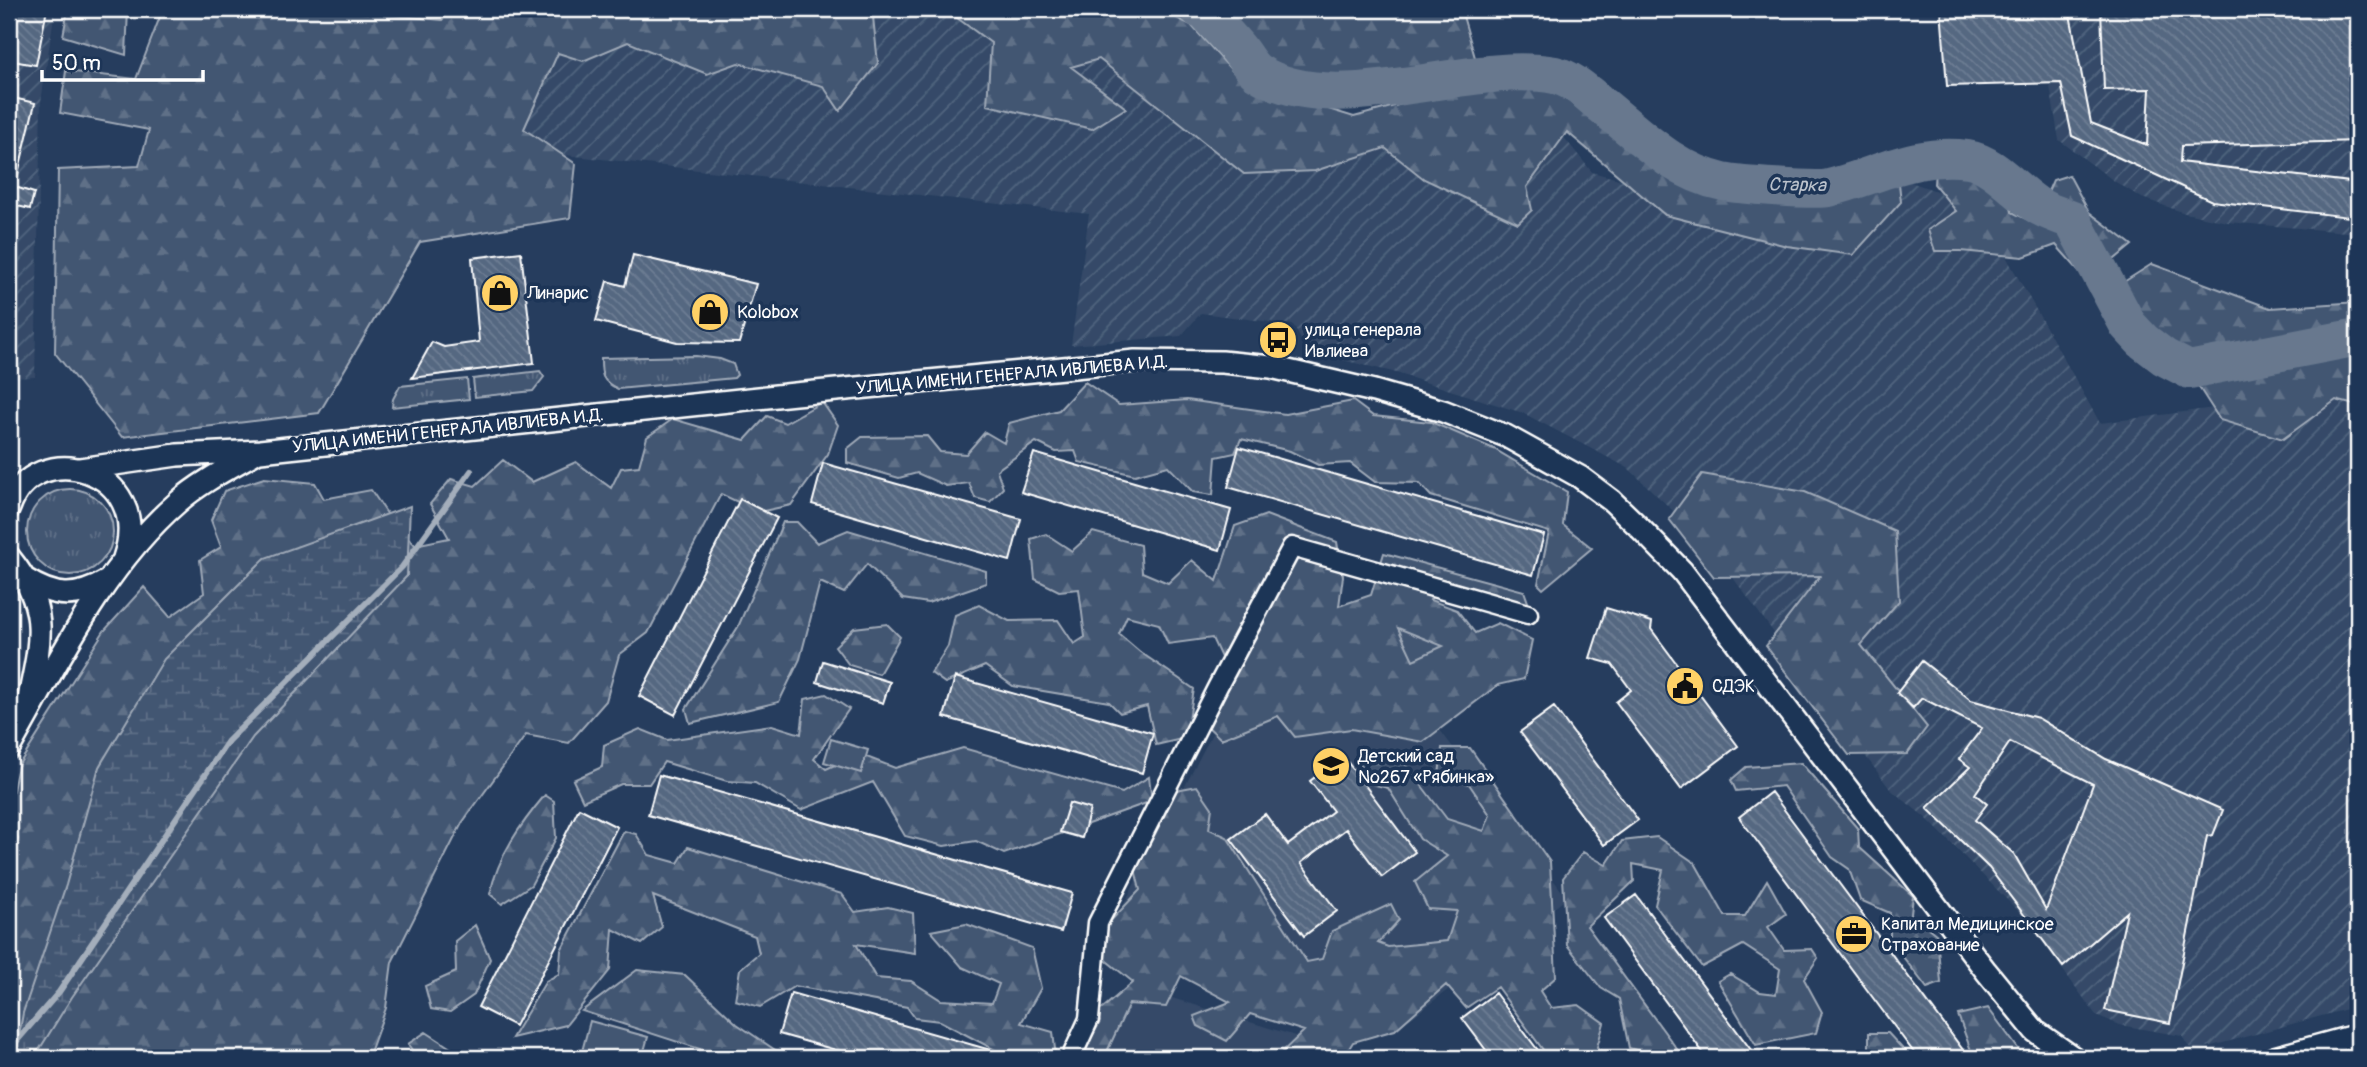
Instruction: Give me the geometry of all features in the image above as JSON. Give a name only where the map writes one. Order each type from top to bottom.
[{"type":"street","name":"УЛИЦА ИМЕНИ ГЕНЕРАЛА ИВЛИЕВА И.Д.","points":[[16,486],[50,470],[65,467],[80,469],[177,455],[260,451],[1135,361],[1222,362],[1271,367],[1374,391],[1443,411],[1506,436],[1580,477],[1612,501],[1690,582],[1986,971],[2035,1031],[2074,1058]]},
{"type":"street","points":[[9,748],[107,581],[159,519],[204,483],[260,451]]},
{"type":"street","points":[[80,469],[103,478],[120,495],[129,517],[130,529],[130,541],[122,563]]},
{"type":"street","points":[[9,508],[16,486]]},
{"type":"street","points":[[1071,1058],[1089,1018],[1098,923],[1292,547],[1528,614]]},
{"type":"street","points":[[9,557],[25,579],[38,606],[40,624],[36,662],[24,721]]},
{"type":"street","points":[[25,579],[48,591],[74,594],[91,590],[107,581]]},
{"type":"street","points":[[2035,1031],[2053,1058]]},
{"type":"street","points":[[2274,1058],[2358,1035]]},
{"type":"shaded area","points":[[9,9],[55,9],[41,102],[35,377],[9,378]]},
{"type":"shaded area","points":[[149,9],[1099,9],[1331,132],[1541,109],[1592,172],[1765,218],[1896,177],[1977,205],[2100,423],[2358,391],[2358,1006],[2197,1050],[2188,1046],[2182,1036],[2120,1025],[2096,1015],[2024,917],[1926,818],[1890,789],[1708,544],[1628,468],[1523,413],[1393,372],[1308,352],[1293,325],[1201,313],[1181,336],[1071,345],[1089,214],[539,152]]},
{"type":"shaded area","points":[[2037,9],[2358,9],[2358,233],[2227,222],[2185,213],[2142,198],[2114,181],[2059,140]]},
{"type":"shaded area","name":"Детский сад №267 «Рябинка»","points":[[1362,627],[1567,898],[1410,1019],[1380,1024],[1105,941],[1264,633]]},
{"type":"shaded area","points":[[1146,990],[1367,1058],[1090,1058],[1114,1009]]},
{"type":"green space","points":[[68,9],[128,9],[126,55],[63,36]]},
{"type":"green space","points":[[163,9],[327,9],[442,20],[449,9],[897,9],[873,17],[878,63],[840,111],[823,86],[738,63],[707,74],[628,42],[583,61],[558,53],[524,129],[576,164],[570,218],[420,242],[319,413],[122,437],[55,353],[58,170],[139,166],[149,130],[60,113],[66,71],[136,79]]},
{"type":"green space","points":[[945,9],[1158,9],[1191,25],[1243,83],[1354,117],[1432,96],[1536,88],[1580,100],[1659,173],[1722,191],[1805,197],[1898,174],[1901,202],[1853,255],[1787,246],[1665,215],[1567,132],[1527,187],[1532,210],[1518,223],[1424,179],[1385,148],[1315,171],[1244,174],[1099,59],[1071,67],[1126,108],[1092,129],[987,105],[991,43]]},
{"type":"green space","points":[[1213,9],[1437,9],[1463,16],[1476,61],[1359,84],[1273,71]]},
{"type":"green space","points":[[1962,164],[2008,195],[2012,212],[2034,223],[2053,180],[2069,175],[2089,212],[2132,245],[2088,281],[2056,245],[2023,257],[1935,251],[1928,230],[1956,211],[1934,184],[1935,171]]},
{"type":"green space","points":[[2152,264],[2270,308],[2358,302],[2358,406],[2336,400],[2283,439],[2220,420],[2193,378],[2134,317],[2119,285]]},
{"type":"green space","points":[[696,356],[720,359],[733,364],[737,375],[734,378],[618,389],[605,380],[602,373],[601,358]]},
{"type":"green space","points":[[540,371],[544,377],[533,391],[475,397],[473,379]]},
{"type":"green space","points":[[467,379],[469,399],[392,407],[400,386]]},
{"type":"green space","points":[[1085,382],[1119,405],[1187,400],[1285,414],[1353,401],[1373,416],[1431,422],[1494,449],[1567,492],[1563,525],[1592,548],[1543,589],[1538,584],[1549,532],[1431,496],[1419,483],[1375,482],[1350,463],[1318,465],[1290,451],[1241,439],[1235,453],[1216,457],[1213,495],[1193,492],[1168,466],[1135,475],[1079,462],[1075,451],[1056,452],[1036,442],[997,470],[1003,488],[990,502],[975,498],[969,483],[946,486],[917,473],[899,478],[847,463],[847,449],[862,437],[927,436],[940,452],[966,454],[985,432],[1004,443],[1009,423],[1059,410]]},
{"type":"green space","points":[[822,402],[838,425],[828,454],[791,505],[759,512],[721,494],[648,633],[619,655],[606,701],[569,743],[526,735],[462,823],[392,962],[386,1008],[368,1058],[9,1058],[9,856],[18,839],[9,822],[9,810],[18,766],[104,631],[144,587],[170,617],[204,593],[200,560],[221,547],[211,520],[224,491],[264,478],[315,483],[324,499],[371,490],[390,518],[415,545],[449,538],[430,504],[451,479],[475,486],[503,460],[532,482],[576,462],[611,488],[621,468],[639,466],[647,437],[673,419],[745,440],[767,416],[785,423]]},
{"type":"green space","points":[[1702,474],[1805,492],[1895,531],[1899,601],[1861,645],[1927,727],[1907,754],[1849,755],[1766,646],[1820,576],[1714,577],[1669,519]]},
{"type":"green space","points":[[70,489],[86,493],[100,502],[109,516],[113,532],[109,548],[100,562],[86,571],[70,575],[54,571],[40,562],[31,548],[27,532],[31,516],[40,502],[54,493]]},
{"type":"green space","points":[[410,506],[407,576],[253,737],[72,997],[34,1058],[15,1058],[23,1013],[66,885],[99,767],[164,659],[265,558]]},
{"type":"green space","points":[[1266,515],[1337,542],[1343,576],[1339,606],[1371,595],[1384,553],[1524,591],[1529,605],[1517,616],[1437,584],[1430,600],[1457,610],[1475,633],[1498,623],[1532,640],[1524,679],[1498,685],[1423,742],[1351,729],[1295,737],[1278,716],[1221,739],[1206,725],[1231,679],[1212,638],[1168,644],[1159,624],[1127,616],[1119,634],[1194,689],[1186,738],[1156,745],[1147,706],[1120,713],[1109,702],[1013,686],[985,666],[945,683],[931,673],[948,646],[955,615],[979,605],[1009,621],[1058,620],[1074,644],[1085,637],[1079,589],[1059,591],[1035,579],[1031,539],[1046,534],[1072,551],[1093,532],[1140,545],[1142,572],[1168,583],[1192,560],[1217,581],[1235,526]]},
{"type":"green space","points":[[783,522],[797,522],[817,543],[848,530],[986,571],[986,583],[928,603],[903,599],[867,564],[844,593],[820,582],[800,659],[779,702],[690,723],[686,709],[738,627]]},
{"type":"green space","points":[[887,624],[900,637],[879,674],[849,665],[835,646],[854,628]]},
{"type":"green space","points":[[1398,628],[1443,646],[1413,660]]},
{"type":"green space","points":[[826,694],[849,709],[814,759],[826,769],[859,754],[895,768],[963,748],[1122,793],[1149,777],[1152,801],[1004,854],[976,841],[944,846],[905,836],[873,782],[801,810],[755,783],[727,781],[664,762],[649,784],[621,784],[583,801],[573,780],[602,767],[604,745],[640,729],[667,740],[772,725],[801,734],[805,699]]},
{"type":"green space","points":[[831,739],[868,750],[861,773],[824,762]]},
{"type":"green space","points":[[1442,748],[1470,748],[1550,862],[1556,977],[1540,991],[1551,1008],[1579,1005],[1604,1023],[1597,1047],[1607,1058],[1549,1058],[1497,987],[1466,1008],[1446,985],[1395,1030],[1353,1042],[1343,1058],[1276,1058],[1304,1031],[1250,1014],[1227,1041],[1198,1026],[1194,1016],[1230,1002],[1181,976],[1166,1007],[1129,1004],[1105,1056],[1080,1058],[1100,1022],[1096,1014],[1133,982],[1103,958],[1104,928],[1140,890],[1134,865],[1176,790],[1197,786],[1212,808],[1209,829],[1227,837],[1307,962],[1322,959],[1332,931],[1391,904],[1399,920],[1378,943],[1388,947],[1447,941],[1457,911],[1428,909],[1415,882],[1447,856],[1420,839],[1388,788],[1367,783],[1359,759],[1363,749],[1406,765],[1447,819],[1484,831],[1490,815],[1469,784],[1439,776]]},
{"type":"green space","points":[[1801,763],[1858,829],[1859,847],[1913,896],[1911,914],[1937,935],[1941,983],[1927,988],[1890,940],[1890,913],[1860,900],[1849,869],[1832,857],[1783,786],[1736,791],[1731,780],[1746,767]]},
{"type":"green space","points":[[545,795],[554,801],[556,838],[531,885],[502,904],[490,894],[498,867],[519,829]]},
{"type":"green space","points":[[624,831],[636,834],[649,855],[678,863],[688,847],[842,894],[855,912],[888,907],[913,913],[915,953],[856,944],[876,978],[911,981],[941,1000],[992,1003],[999,984],[962,967],[931,931],[966,924],[1032,948],[1041,988],[1021,1023],[1053,1032],[1056,1058],[996,1058],[999,1052],[940,1021],[915,1018],[907,1007],[795,986],[760,1007],[735,1000],[740,969],[759,953],[755,936],[653,896],[662,927],[642,944],[613,929],[610,970],[566,1025],[512,1038],[546,981],[559,974],[561,950]]},
{"type":"green space","points":[[1657,837],[1695,863],[1725,916],[1745,916],[1767,880],[1786,914],[1768,927],[1784,950],[1812,949],[1818,958],[1804,979],[1822,1012],[1816,1033],[1756,1045],[1718,981],[1730,974],[1760,992],[1776,994],[1780,969],[1743,945],[1702,967],[1655,905],[1663,870],[1633,864],[1634,881],[1587,926],[1682,1058],[1660,1058],[1629,1048],[1619,999],[1601,988],[1567,945],[1563,878],[1583,852],[1606,865],[1622,841]]},
{"type":"green space","points":[[475,925],[490,959],[474,995],[450,1012],[431,1009],[425,986],[456,972],[455,941]]},
{"type":"green space","points":[[637,970],[685,975],[737,1024],[784,1058],[696,1058],[700,1049],[582,1011]]},
{"type":"green space","points":[[1988,1008],[2025,1058],[1973,1056],[1958,1015]]},
{"type":"green space","points":[[590,1021],[648,1037],[642,1058],[593,1058],[581,1055]]},
{"type":"green space","points":[[426,1032],[466,1058],[417,1058],[408,1044]]},
{"type":"green space","points":[[1869,1033],[1888,1033],[1911,1058],[1869,1058]]},
{"type":"building","points":[[9,9],[47,9],[36,65],[12,61],[16,35],[9,34]]},
{"type":"building","points":[[1941,9],[2069,9],[2091,123],[2147,145],[2150,89],[2104,90],[2101,9],[2358,9],[2358,141],[2181,146],[2180,162],[2358,183],[2358,218],[2212,201],[2072,136],[2061,83],[1947,86]]},
{"type":"building","points":[[9,97],[35,103],[15,186],[9,185]]},
{"type":"building","points":[[9,185],[34,193],[30,209],[9,204]]},
{"type":"building","name":"Линарис","points":[[521,252],[534,363],[412,378],[432,342],[444,347],[479,342],[472,258]]},
{"type":"building","points":[[633,255],[756,284],[739,343],[677,342],[596,321],[607,281],[625,286]]},
{"type":"building","points":[[1239,447],[1544,535],[1533,575],[1228,487]]},
{"type":"building","points":[[1034,453],[1231,510],[1220,550],[1021,492]]},
{"type":"building","points":[[823,463],[1021,519],[1010,561],[812,504]]},
{"type":"building","points":[[740,499],[777,518],[675,715],[639,696]]},
{"type":"building","points":[[1606,608],[1652,622],[1651,629],[1738,746],[1681,789],[1616,702],[1631,690],[1612,664],[1590,658]]},
{"type":"building","points":[[823,661],[890,682],[883,703],[817,682]]},
{"type":"building","points":[[1922,661],[1971,700],[2038,718],[2106,759],[2223,810],[2213,835],[2207,836],[2170,1023],[2105,1010],[2127,912],[2063,967],[1989,868],[1927,808],[1970,767],[1959,759],[1982,728],[1922,698],[1913,708],[1897,693]],"holes":[[[2010,742],[2093,784],[2046,910],[2014,854],[1975,820],[1987,804],[1975,794]]]},
{"type":"building","points":[[955,677],[1153,733],[1142,773],[944,717]]},
{"type":"building","points":[[1554,707],[1638,820],[1604,845],[1520,732]]},
{"type":"building","points":[[1343,756],[1415,852],[1382,877],[1346,829],[1301,863],[1337,911],[1304,936],[1231,839],[1265,814],[1288,845],[1333,811],[1310,781]]},
{"type":"building","points":[[659,775],[1072,893],[1061,932],[648,815]]},
{"type":"building","points":[[1771,792],[1969,1058],[1918,1058],[1882,1010],[1739,817]]},
{"type":"building","points":[[1069,803],[1090,809],[1082,838],[1060,832]]},
{"type":"building","points":[[579,808],[617,827],[515,1026],[478,1007]]},
{"type":"building","points":[[1636,895],[1757,1058],[1707,1058],[1604,918]]},
{"type":"building","points":[[791,993],[1001,1053],[1001,1058],[864,1058],[779,1034]]},
{"type":"building","points":[[1495,993],[1544,1058],[1492,1058],[1462,1018]]},
{"type":"waterway","name":"Старка","points":[[1199,9],[1205,12],[1240,50],[1254,70],[1288,86],[1323,91],[1361,91],[1520,72],[1562,77],[1580,88],[1659,152],[1689,170],[1723,182],[1821,189],[1913,162],[1949,158],[1978,162],[1997,173],[2033,203],[2072,220],[2128,325],[2164,357],[2189,370],[2358,337]]},
{"type":"waterway","points":[[9,1050],[59,992],[228,741],[402,567],[471,471]]},
{"type":"place","name":"Линарис","points":[[500,293]]},
{"type":"place","name":"Kolobox","points":[[710,312]]},
{"type":"place","name":"улица генерала Ивлиева","points":[[1278,340]]},
{"type":"place","name":"СДЭК","points":[[1685,686]]},
{"type":"place","name":"Детский сад №267 «Рябинка»","points":[[1331,766]]},
{"type":"place","name":"Капитал Медицинское Страхование","points":[[1854,934]]}]
